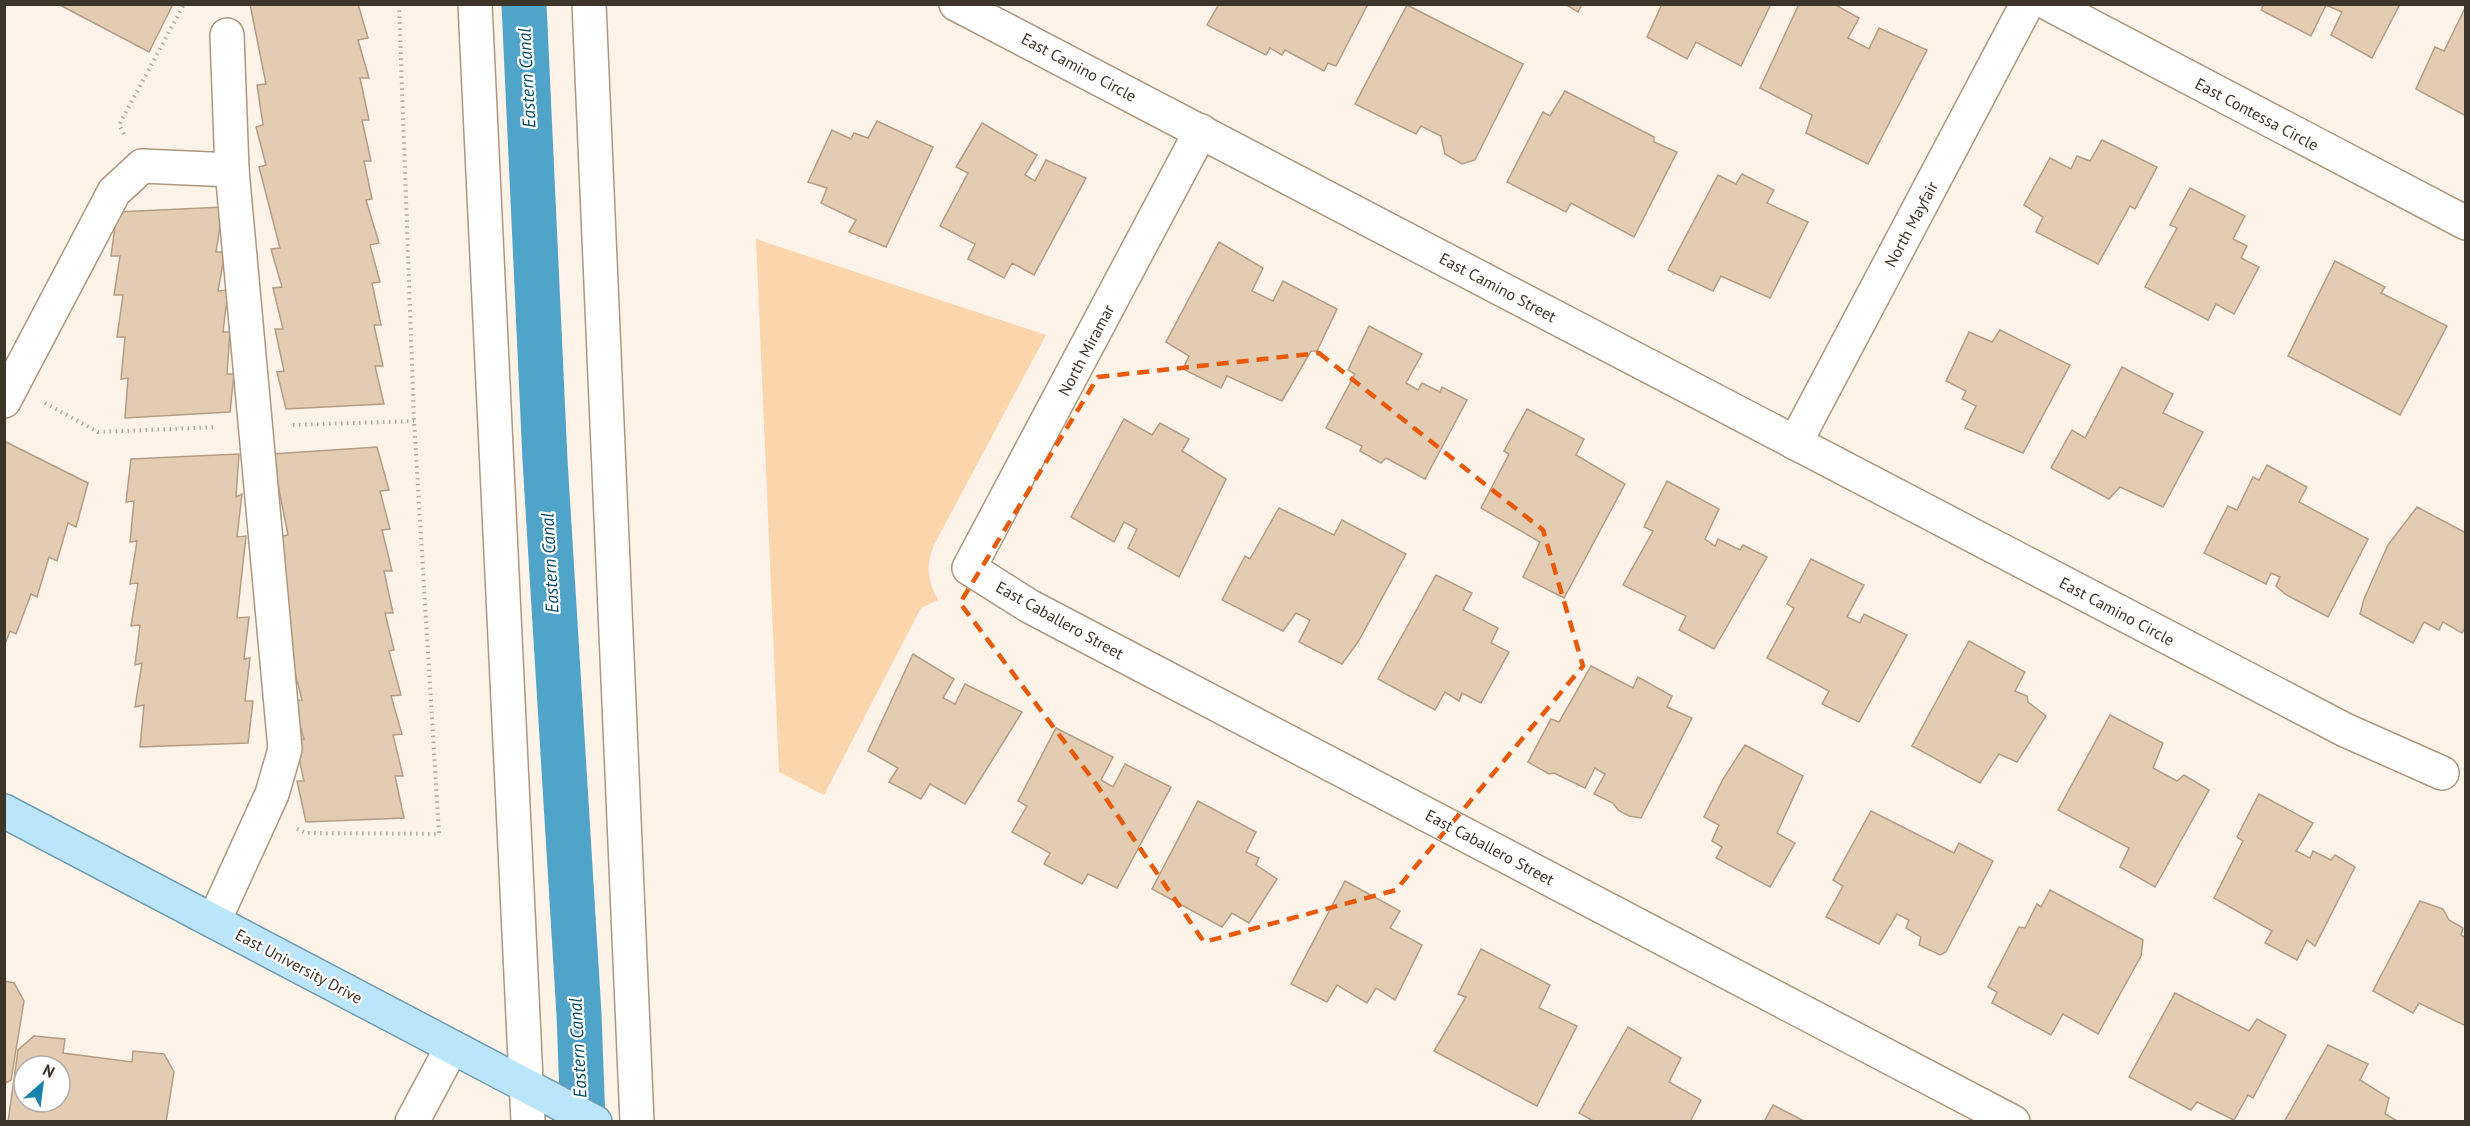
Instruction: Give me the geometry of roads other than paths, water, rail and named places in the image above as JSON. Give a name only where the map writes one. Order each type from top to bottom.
[{"type":"main road","name":"East University Drive","points":[[4,811],[452,1047],[531,1100],[595,1122]]},
{"type":"street","points":[[475,4],[531,1100]]},
{"type":"street","points":[[589,4],[637,1122]]},
{"type":"street","name":"East Camino Circle","points":[[956,4],[1201,131]]},
{"type":"street","name":"North Mayfair","points":[[1796,443],[2027,4]]},
{"type":"street","name":"East Contessa Circle","points":[[2049,4],[2466,223]]},
{"type":"street","points":[[214,921],[272,794],[285,750],[232,170],[227,35]]},
{"type":"street","name":"East Camino Street","points":[[1201,131],[1796,443]]},
{"type":"street","name":"North Miramar","points":[[969,568],[1201,131]]},
{"type":"street","points":[[9,393],[114,192],[142,166],[232,170]]},
{"type":"street","name":"East Camino Circle","points":[[1796,443],[2345,730],[2442,773]]},
{"type":"street","name":"East Caballero Street","points":[[969,568],[1029,606],[2013,1122]]},
{"type":"street","points":[[412,1122],[452,1047]]},
{"type":"waterway","name":"Eastern Canal","points":[[524,4],[545,460],[579,1014],[583,1122]]}]
